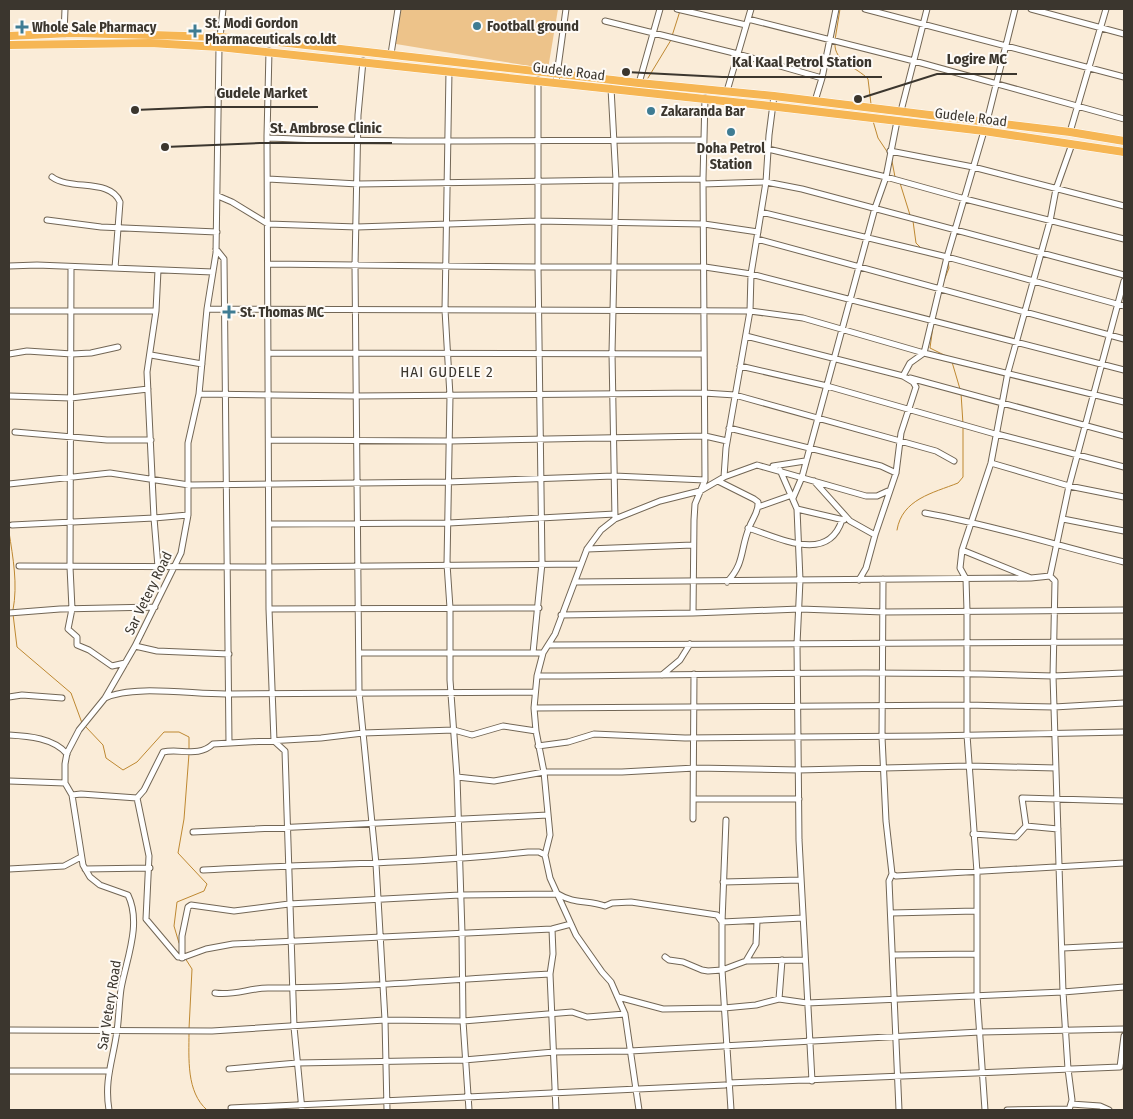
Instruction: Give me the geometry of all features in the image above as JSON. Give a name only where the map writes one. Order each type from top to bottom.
[{"type":"highway","name":"Gudele Road","points":[[10,36],[64,34],[220,37],[391,54],[640,84],[774,96],[987,121],[1124,141]]},
{"type":"highway","name":"Gudele Road","points":[[9,45],[150,43],[219,46],[774,106],[984,131],[1124,152]]},
{"type":"street","points":[[64,34],[65,9]]},
{"type":"street","name":"Sar Vetery Road","points":[[109,1110],[106,1095],[108,1071],[117,1030],[121,990],[134,926],[132,903],[128,895],[100,885],[90,877],[85,869],[81,857],[72,795],[65,783],[67,754],[79,730],[105,698],[135,646],[176,567],[180,554],[188,515],[188,443],[199,394],[207,309],[216,249],[219,46],[223,9]]},
{"type":"street","points":[[391,54],[398,9]]},
{"type":"street","points":[[556,82],[566,9]]},
{"type":"street","points":[[640,84],[660,9]]},
{"type":"street","points":[[677,9],[828,39],[1124,119]]},
{"type":"street","points":[[727,91],[751,9]]},
{"type":"street","points":[[815,102],[822,78],[828,39],[836,9]]},
{"type":"street","points":[[865,9],[1124,77]]},
{"type":"street","points":[[901,111],[927,9]]},
{"type":"street","points":[[987,121],[1015,9]]},
{"type":"street","points":[[1031,9],[1124,34]]},
{"type":"street","points":[[1070,132],[1106,9]]},
{"type":"street","points":[[605,22],[738,54],[822,78]]},
{"type":"street","points":[[269,52],[267,138],[270,484],[269,608],[274,740],[285,751],[294,1027],[296,1063],[302,1089],[302,1108]]},
{"type":"street","points":[[363,61],[358,115],[355,266],[359,692],[376,864],[378,936],[385,1020],[387,1110]]},
{"type":"street","points":[[449,71],[445,267],[445,310],[450,396],[450,442],[447,482],[449,522],[448,564],[462,934],[462,1020],[469,1110]]},
{"type":"street","points":[[533,652],[539,608],[542,563],[538,353],[538,79]]},
{"type":"street","points":[[611,88],[616,180],[612,310],[615,516],[601,530],[587,549],[549,646],[544,653],[534,692],[534,708],[538,746],[544,772],[550,835],[545,855],[550,878],[576,935],[611,982],[626,1014],[639,1110]]},
{"type":"street","points":[[724,477],[729,428],[750,311],[751,274],[766,182],[774,96]]},
{"type":"street","points":[[693,613],[695,504],[705,480],[703,181],[705,98]]},
{"type":"street","points":[[758,507],[792,497],[802,477],[875,208],[886,177],[897,121]]},
{"type":"street","points":[[902,376],[910,363],[924,354],[947,257],[984,131]]},
{"type":"street","points":[[267,138],[358,142],[538,139],[704,140]]},
{"type":"street","points":[[985,1110],[984,1074],[977,995],[977,872],[967,736],[966,579],[960,568],[962,550],[991,463],[1008,372],[1050,222],[1056,189],[1072,144]]},
{"type":"street","points":[[768,149],[886,177],[1050,222],[1124,239]]},
{"type":"street","points":[[890,151],[973,167],[1124,206]]},
{"type":"street","points":[[52,177],[67,184],[103,188],[117,195],[120,202],[115,268]]},
{"type":"street","points":[[268,179],[358,184],[616,180],[766,182],[875,208],[1124,275]]},
{"type":"street","points":[[218,196],[232,202],[268,224],[357,227],[537,221],[614,224],[704,224],[758,232]]},
{"type":"street","points":[[761,212],[947,257],[1124,306]]},
{"type":"street","points":[[46,220],[118,227],[217,232]]},
{"type":"street","points":[[756,239],[1124,339]]},
{"type":"street","points":[[216,249],[224,259],[226,309],[230,743]]},
{"type":"street","points":[[268,264],[445,267],[705,267],[751,274],[851,298],[932,321],[1124,370]]},
{"type":"street","points":[[9,266],[213,272]]},
{"type":"street","points":[[71,267],[70,566],[72,609],[68,629],[76,636],[76,645],[89,650],[112,666],[125,663]]},
{"type":"street","points":[[158,270],[156,311],[147,372],[151,478],[158,567]]},
{"type":"street","points":[[1050,576],[1069,486],[1124,281]]},
{"type":"street","points":[[207,309],[750,311],[803,318],[842,328],[924,354],[1008,372],[1124,402]]},
{"type":"street","points":[[9,312],[156,311]]},
{"type":"street","points":[[746,336],[1124,436]]},
{"type":"street","points":[[9,354],[27,351],[72,354],[100,352],[118,347]]},
{"type":"street","points":[[268,353],[704,354]]},
{"type":"street","points":[[151,355],[202,364]]},
{"type":"street","points":[[740,366],[827,386],[908,411],[957,422],[1077,456],[1124,467]]},
{"type":"street","points":[[859,580],[866,568],[888,491],[896,473],[900,441],[916,387],[909,378]]},
{"type":"street","points":[[9,396],[70,398],[148,390]]},
{"type":"street","points":[[199,394],[450,396],[704,393],[735,396],[781,406],[817,419],[936,451],[954,461]]},
{"type":"street","points":[[729,428],[882,466],[896,473]]},
{"type":"street","points":[[15,432],[70,438],[150,440]]},
{"type":"street","points":[[269,440],[450,442],[540,438],[705,436],[727,441]]},
{"type":"street","points":[[270,524],[449,522],[615,516],[660,501],[700,491],[724,477],[749,466],[768,466],[805,461]]},
{"type":"street","points":[[991,463],[1069,486],[1124,497]]},
{"type":"street","points":[[768,466],[866,496],[877,496],[888,491]]},
{"type":"street","points":[[780,470],[797,509],[800,580],[797,644],[800,880],[812,1081]]},
{"type":"street","points":[[9,484],[110,473],[189,485],[447,482],[614,476],[705,480]]},
{"type":"street","points":[[718,481],[758,502],[758,507],[748,528],[739,569],[727,582]]},
{"type":"street","points":[[813,481],[850,520],[875,535]]},
{"type":"street","points":[[797,509],[842,520],[850,520]]},
{"type":"street","points":[[925,513],[972,521],[1055,546],[1124,562]]},
{"type":"street","points":[[12,525],[188,515]]},
{"type":"street","points":[[1062,519],[1124,531]]},
{"type":"street","points":[[748,528],[798,544],[823,544],[838,533],[842,520]]},
{"type":"street","points":[[587,549],[693,545]]},
{"type":"street","points":[[962,550],[1031,578]]},
{"type":"street","points":[[19,566],[270,567],[582,564]]},
{"type":"street","points":[[575,582],[966,579],[1050,576]]},
{"type":"street","points":[[1050,576],[1055,581],[1052,676],[1063,948],[1063,992],[1068,1069],[1072,1088],[1070,1108]]},
{"type":"street","points":[[883,579],[884,706],[882,737],[886,821],[892,874],[889,881],[892,913],[893,999],[898,1110]]},
{"type":"street","points":[[9,613],[155,607]]},
{"type":"street","points":[[269,608],[539,608]]},
{"type":"street","points":[[561,615],[800,609],[884,612],[1124,610]]},
{"type":"street","points":[[549,646],[1124,642]]},
{"type":"street","points":[[662,675],[680,660],[690,644]]},
{"type":"street","points":[[135,646],[157,652],[229,654]]},
{"type":"street","points":[[359,653],[544,653]]},
{"type":"street","points":[[537,676],[967,673],[1052,676],[1124,673]]},
{"type":"street","points":[[693,819],[695,768],[694,674]]},
{"type":"street","points":[[105,698],[116,692],[229,694],[534,692]]},
{"type":"street","points":[[9,697],[22,695],[62,698]]},
{"type":"street","points":[[534,708],[1054,706],[1124,703]]},
{"type":"street","points":[[137,798],[144,790],[163,752],[202,751],[213,744],[363,733],[454,730],[467,735],[499,726],[536,731]]},
{"type":"street","points":[[538,746],[568,742],[594,734],[685,738],[967,736],[1124,732]]},
{"type":"street","points":[[9,735],[54,744],[61,747],[67,754]]},
{"type":"street","points":[[457,777],[494,781],[544,772],[622,772],[695,768],[798,770],[884,766],[1056,768]]},
{"type":"street","points":[[9,781],[65,783]]},
{"type":"street","points":[[72,795],[86,794],[137,798]]},
{"type":"street","points":[[137,798],[147,842],[150,868],[146,920],[173,952],[182,958]]},
{"type":"street","points":[[1026,826],[1022,798],[1124,801]]},
{"type":"street","points":[[694,799],[799,799]]},
{"type":"street","points":[[193,832],[458,818],[548,816]]},
{"type":"street","points":[[726,820],[722,970],[727,1084],[730,1110]]},
{"type":"street","points":[[973,834],[1016,837],[1026,826]]},
{"type":"street","points":[[1026,826],[1058,829]]},
{"type":"street","points":[[203,870],[288,865],[376,864],[539,852],[545,855]]},
{"type":"street","points":[[9,869],[64,866],[81,857]]},
{"type":"street","points":[[892,874],[900,876],[1124,863]]},
{"type":"street","points":[[85,869],[150,868]]},
{"type":"street","points":[[723,882],[800,880]]},
{"type":"street","points":[[182,958],[185,916],[188,908],[191,906],[234,911],[289,904],[460,895],[558,894],[568,901],[589,902],[605,906],[612,902],[631,902],[694,910],[717,915],[722,922]]},
{"type":"street","points":[[892,913],[976,911]]},
{"type":"street","points":[[722,922],[803,918]]},
{"type":"street","points":[[746,961],[756,944],[757,920]]},
{"type":"street","points":[[182,958],[206,949],[233,944],[552,929],[572,924]]},
{"type":"street","points":[[552,929],[553,954],[550,974],[556,1110]]},
{"type":"street","points":[[1063,948],[1124,945]]},
{"type":"street","points":[[892,955],[976,954]]},
{"type":"street","points":[[665,957],[669,960],[683,962],[702,970],[722,970],[746,961],[804,960]]},
{"type":"street","points":[[779,999],[782,960]]},
{"type":"street","points":[[215,993],[233,994],[262,988],[382,985],[550,974]]},
{"type":"street","points":[[618,997],[663,1008],[724,1008],[756,1005],[779,999],[807,1003],[1063,992],[1124,987]]},
{"type":"street","points":[[9,1030],[212,1031],[385,1020],[462,1020],[572,1012],[587,1017],[626,1014]]},
{"type":"street","points":[[229,1069],[296,1063],[464,1060],[554,1052],[630,1051],[980,1032],[1124,1028]]},
{"type":"street","points":[[231,1108],[302,1108],[556,1092],[812,1081],[897,1075],[984,1074],[1120,1067],[1124,1036]]},
{"type":"street","points":[[9,1071],[108,1071]]},
{"type":"street","points":[[1007,1110],[1100,1106],[1109,1110]]},
{"type":"shaded area","name":"Football ground","points":[[401,9],[558,9],[548,69],[396,44]]},
{"type":"waterway","points":[[835,40],[840,9]]},
{"type":"waterway","points":[[672,36],[680,11]]},
{"type":"waterway","points":[[648,78],[671,40]]},
{"type":"waterway","points":[[835,44],[838,55],[842,60],[868,79],[871,104]]},
{"type":"waterway","points":[[873,121],[878,138],[888,153]]},
{"type":"waterway","points":[[892,161],[895,177]]},
{"type":"waterway","points":[[900,183],[910,215]]},
{"type":"waterway","points":[[913,221],[916,243],[922,249]]},
{"type":"waterway","points":[[943,283],[949,268],[948,261]]},
{"type":"waterway","points":[[933,326],[930,348],[946,356]]},
{"type":"waterway","points":[[952,362],[960,389]]},
{"type":"waterway","points":[[961,393],[963,424]]},
{"type":"waterway","points":[[897,530],[900,519],[912,504],[929,494],[958,483],[963,477],[963,428]]},
{"type":"waterway","points":[[9,532],[15,581],[13,610]]},
{"type":"waterway","points":[[13,614],[17,647],[71,693],[82,723]]},
{"type":"waterway","points":[[85,726],[103,745],[106,758],[123,770],[137,762],[164,732],[179,732],[189,737],[189,750]]},
{"type":"waterway","points":[[179,943],[174,926],[177,902],[204,891],[207,884],[178,853],[184,819],[189,754]]},
{"type":"waterway","points":[[185,958],[192,969],[189,1029]]},
{"type":"waterway","points":[[189,1033],[189,1064],[192,1084],[200,1103],[207,1110]]},
{"type":"place","name":"Football ground","points":[[477,26]]},
{"type":"place","name":"Whole Sale Pharmacy","points":[[22,27]]},
{"type":"place","name":"St. Modi Gordon Pharmaceuticals co.ldt","points":[[195,31]]},
{"type":"place","name":"Kal Kaal Petrol Station","points":[[626,72]]},
{"type":"place","name":"Logire MC","points":[[858,99]]},
{"type":"place","name":"Gudele Market","points":[[135,110]]},
{"type":"place","name":"Zakaranda Bar","points":[[651,111]]},
{"type":"place","name":"Doha Petrol Station","points":[[731,132]]},
{"type":"place","name":"St. Ambrose Clinic","points":[[165,147]]},
{"type":"place","name":"St. Thomas MC","points":[[229,312]]},
{"type":"district","name":"HAI GUDELE 2","points":[[447,372]]}]
